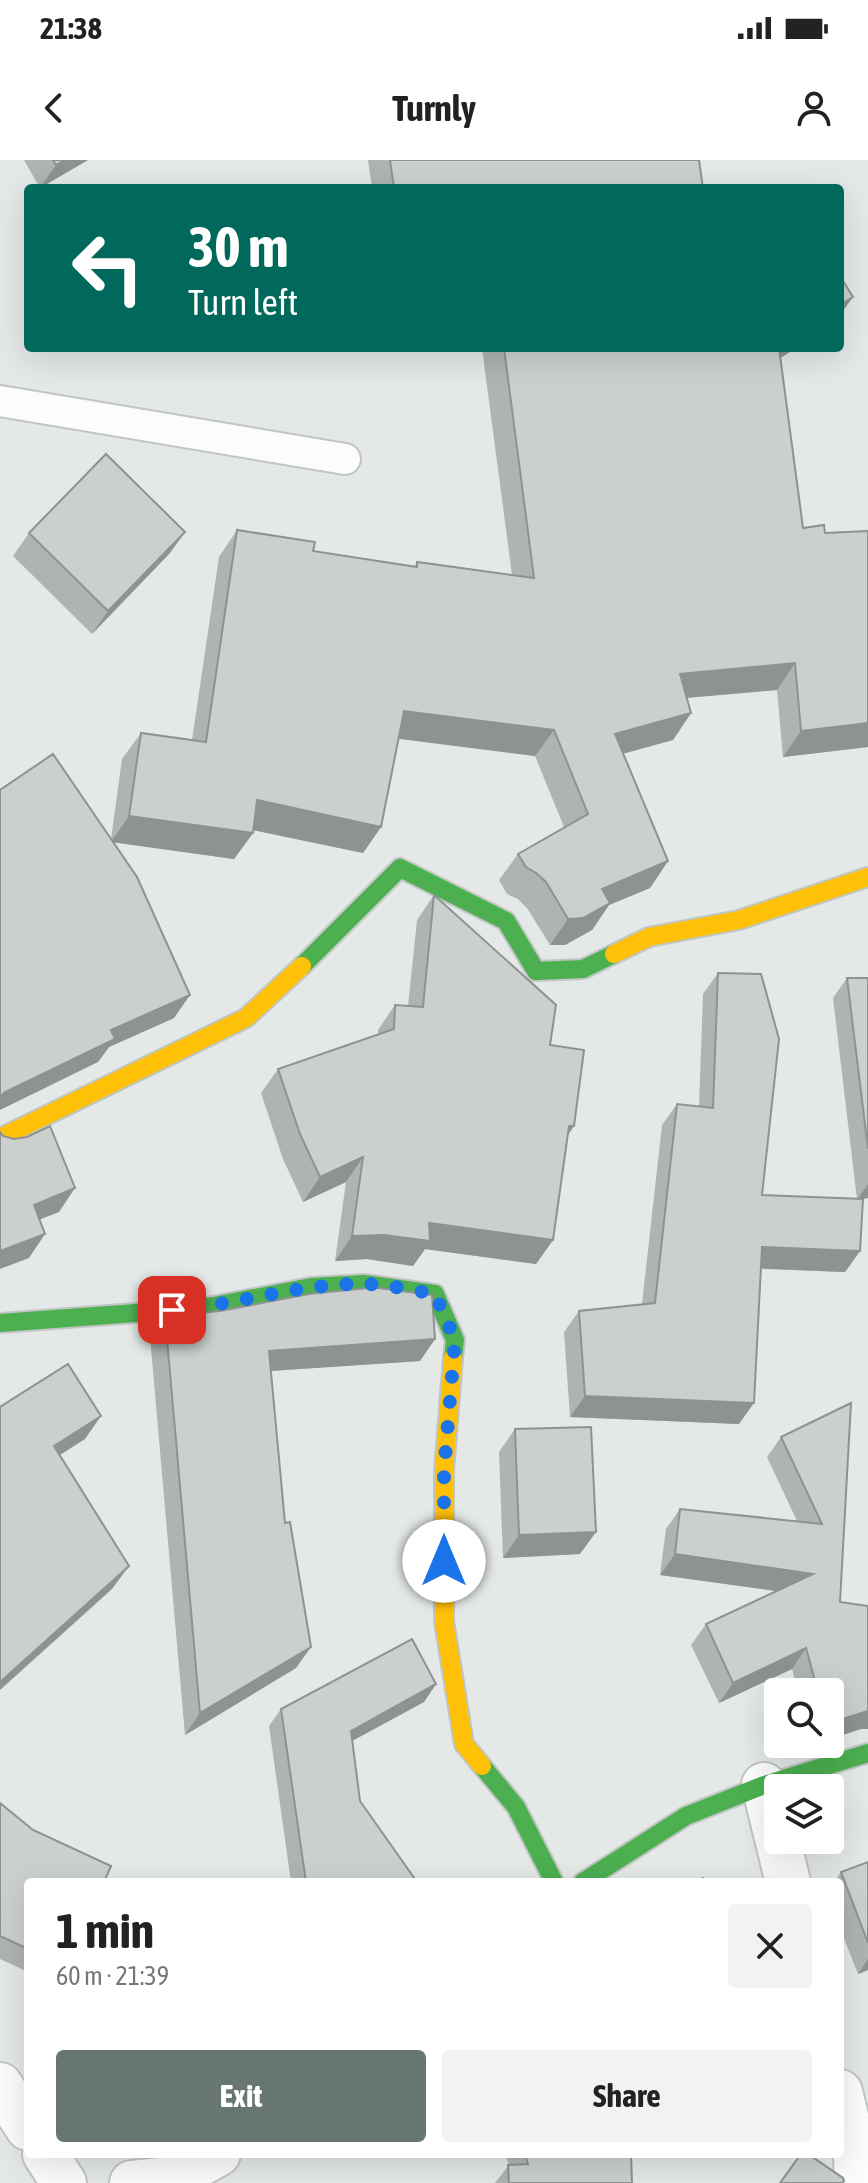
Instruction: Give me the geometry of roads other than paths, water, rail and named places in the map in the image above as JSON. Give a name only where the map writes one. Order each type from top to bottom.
[{"type":"street","points":[[0,1138],[246,1018],[400,868],[506,921],[536,971],[583,969],[649,937],[739,920],[868,877]]},
{"type":"street","points":[[0,1323],[203,1308],[311,1287],[364,1284],[435,1294],[455,1340],[444,1471],[444,1621],[464,1744],[516,1807],[552,1878]]},
{"type":"street","points":[[800,1774],[868,1753]]},
{"type":"street","points":[[589,1878],[686,1816],[764,1785]]},
{"type":"street","points":[[781,1854],[787,1878]]},
{"type":"street","points":[[0,2085],[24,2122]]},
{"type":"street","points":[[844,2108],[856,2157],[857,2183]]},
{"type":"street","points":[[48,2158],[64,2183]]},
{"type":"street","points":[[132,2183],[172,2179],[211,2158]]},
{"type":"lane","points":[[0,401],[345,459]]}]
